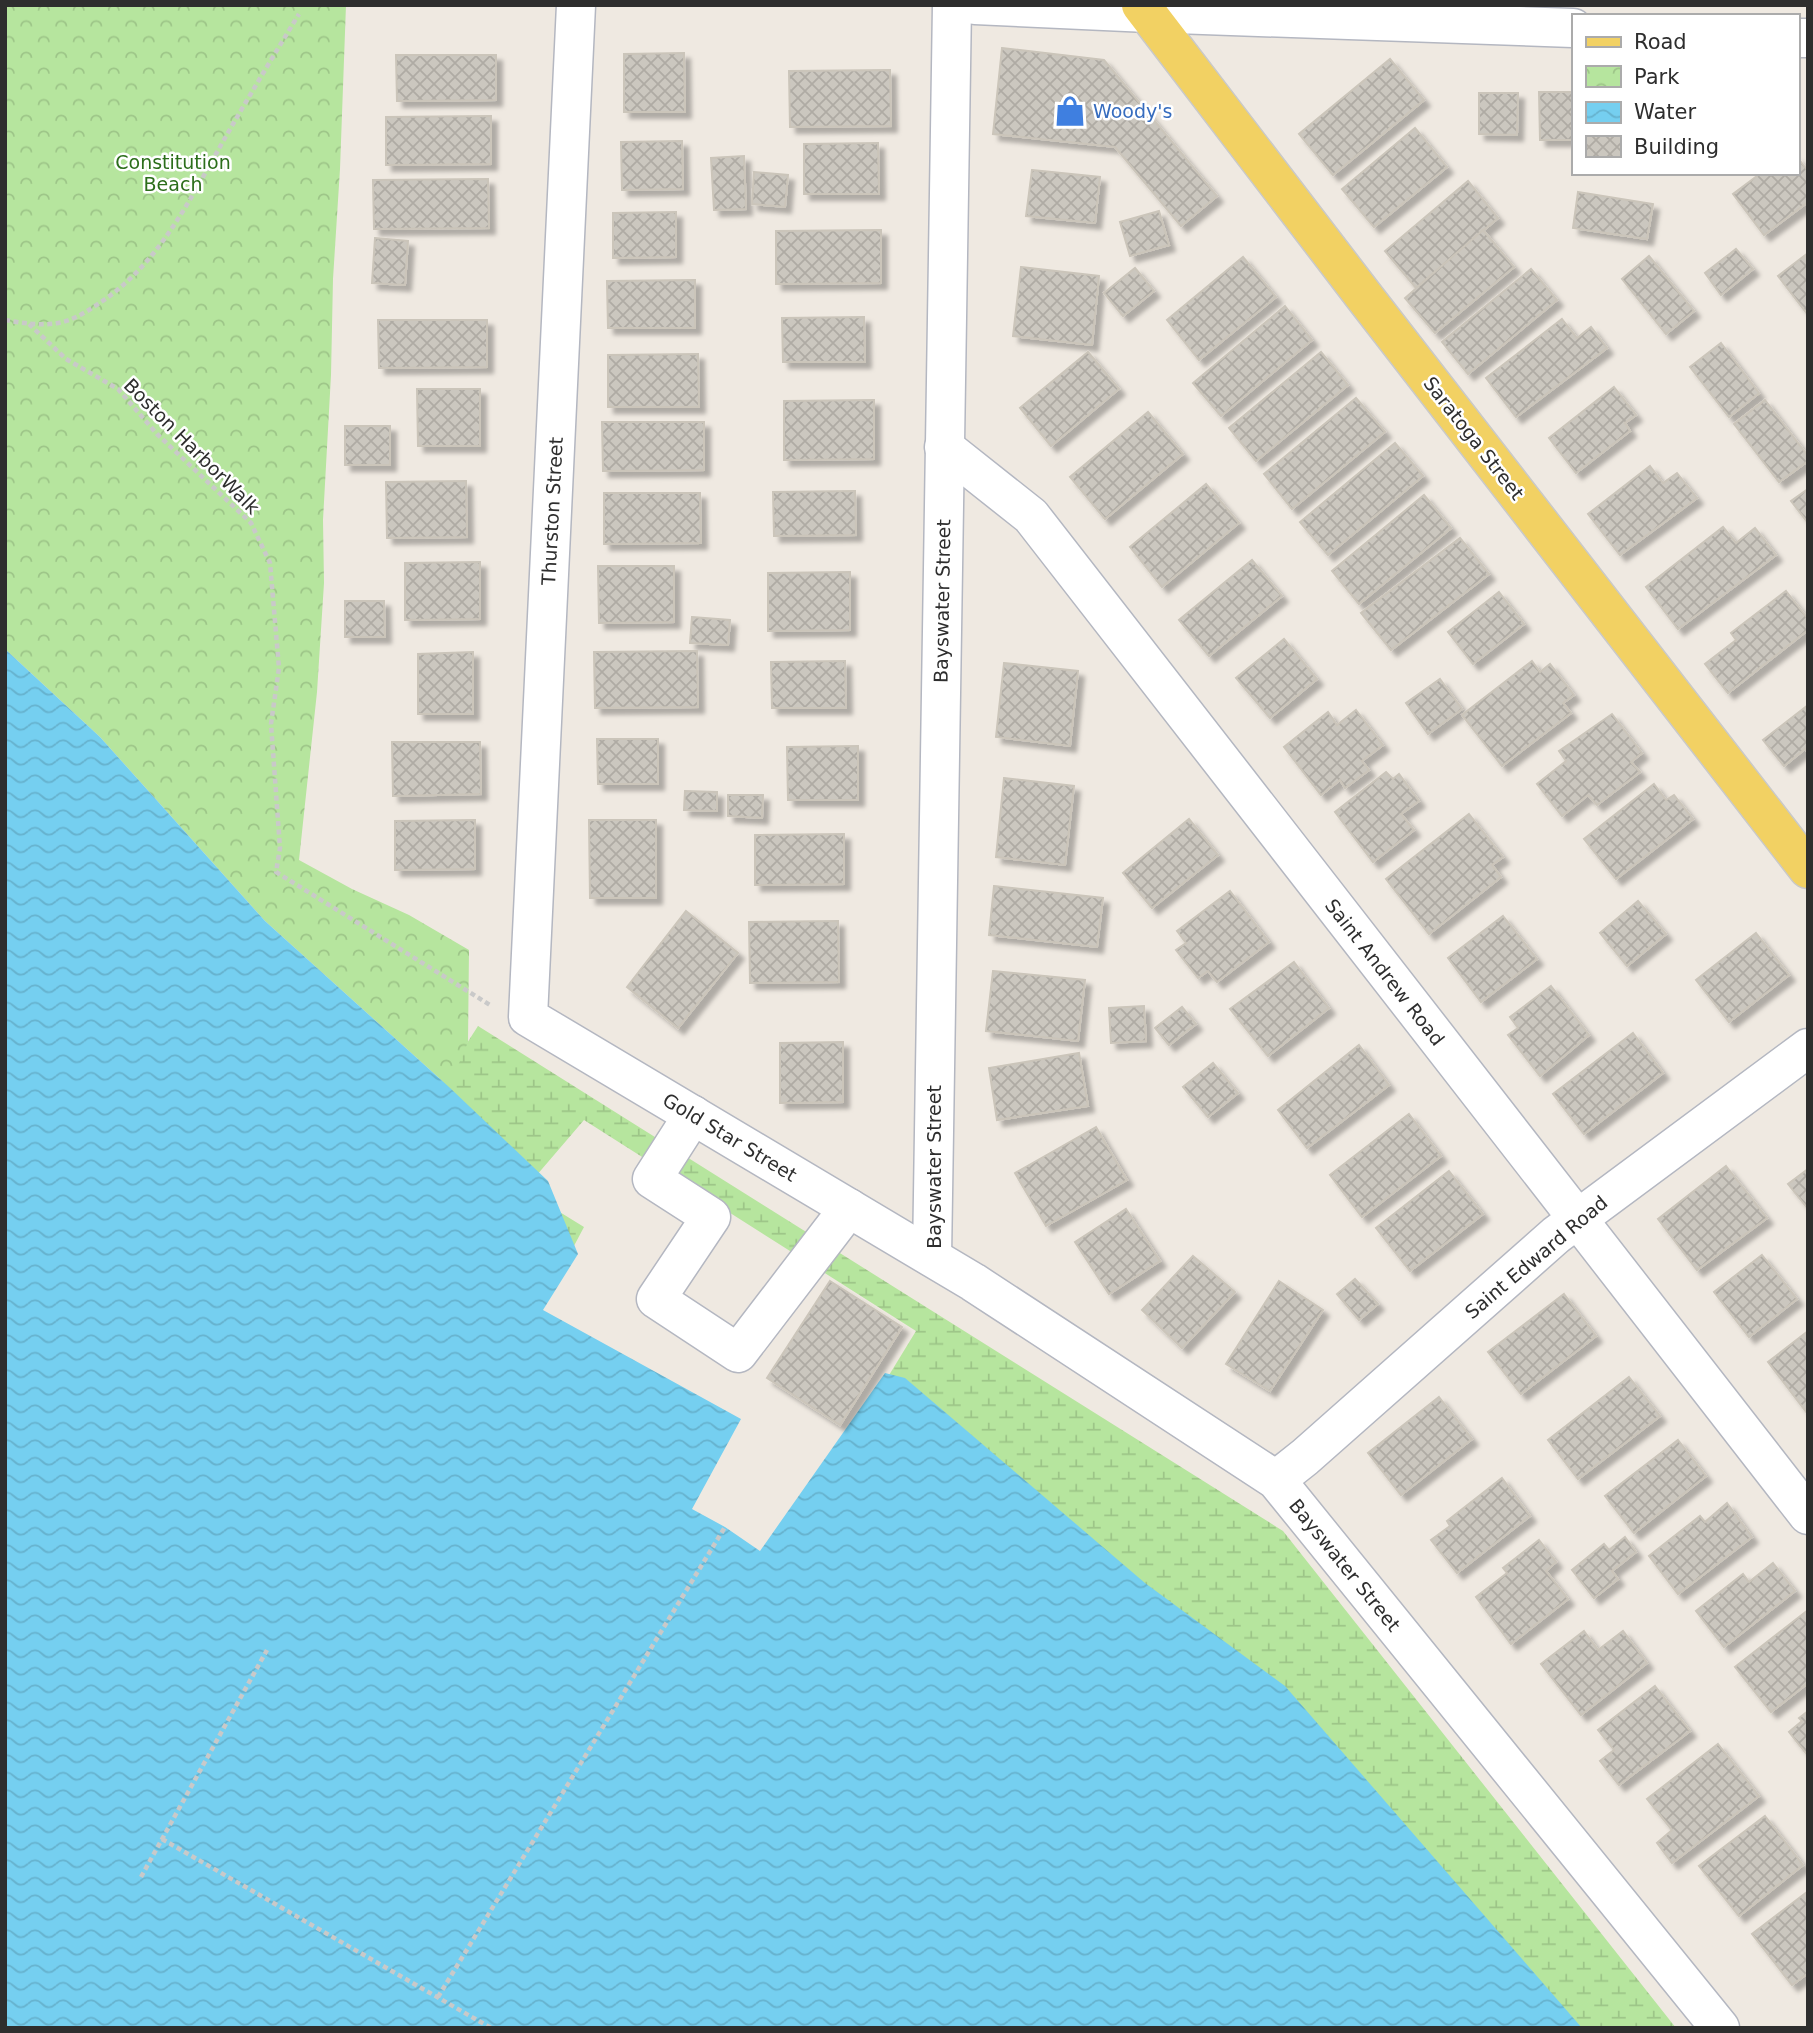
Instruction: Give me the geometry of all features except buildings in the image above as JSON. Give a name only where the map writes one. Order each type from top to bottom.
[{"type":"main road","name":"Saratoga Street","points":[[1145,9],[1808,869]]},
{"type":"street","name":"Thurston Street","points":[[511,1012],[576,5]]},
{"type":"street","name":"Bayswater Street","points":[[952,5],[932,1257],[1276,1480],[1720,2028]]},
{"type":"street","points":[[975,5],[1145,9],[1572,28]]},
{"type":"street","name":"Saint Andrew Road","points":[[944,447],[1031,516],[1808,1515]]},
{"type":"street","name":"Gold Star Street","points":[[511,1012],[693,1115],[932,1257]]},
{"type":"street","name":"Saint Edward Road","points":[[1276,1480],[1556,1235],[1808,1048]]},
{"type":"street","points":[[693,1115],[652,1178],[711,1217],[656,1299],[738,1353],[849,1208]]},
{"type":"path","points":[[5,320],[29,324],[59,323],[84,313],[134,276],[163,244],[299,14]]},
{"type":"path","name":"Boston HarborWalk","points":[[29,324],[66,359],[118,388],[157,434],[251,523],[270,563],[279,668],[271,724],[280,848],[276,872],[511,1012]]},
{"type":"path","points":[[438,1997],[724,1527]]},
{"type":"path","points":[[141,1877],[267,1650]]},
{"type":"path","points":[[162,1839],[491,2028]]},
{"type":"green space","name":"Constitution Beach","points":[[5,5],[346,5],[323,520],[324,583],[317,692],[299,860],[352,889],[409,915],[469,950],[468,1042],[449,1087],[265,921],[100,737],[5,649]]},
{"type":"green space","points":[[478,1026],[1283,1531],[1676,2028],[1323,2028],[831,1470],[916,1331],[584,1120],[524,1190],[584,1227],[523,1342],[359,1211]]},
{"type":"water","points":[[5,649],[100,737],[265,921],[449,1087],[548,1181],[578,1254],[543,1310],[741,1419],[692,1509],[760,1551],[885,1373],[905,1378],[1145,1583],[1285,1686],[1582,2028],[5,2028]]},
{"type":"place","name":"Woody's","points":[[1070,111]]}]
